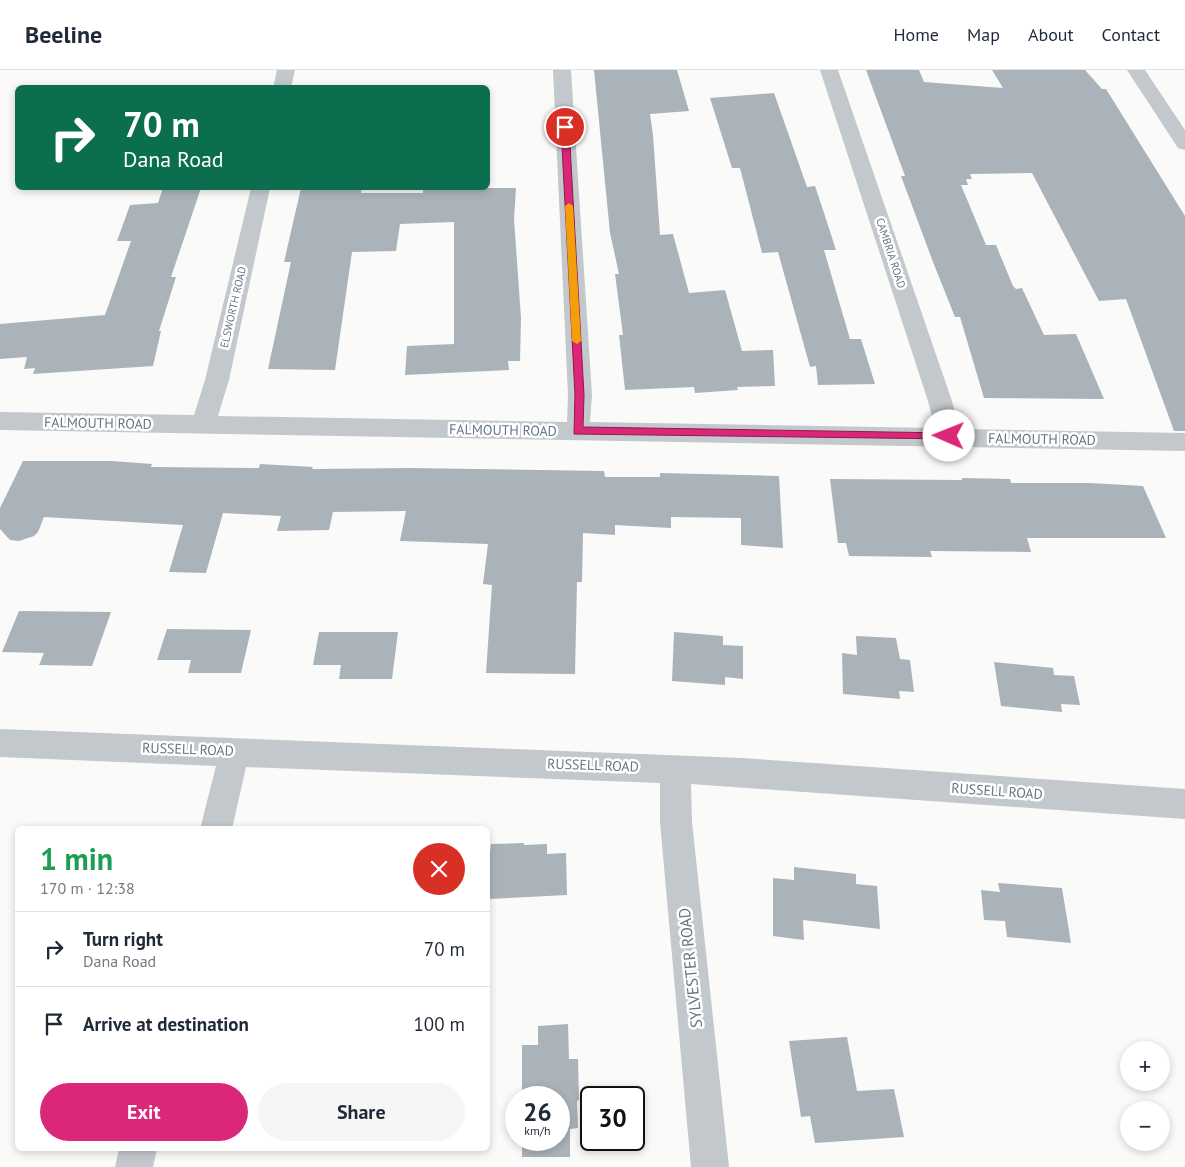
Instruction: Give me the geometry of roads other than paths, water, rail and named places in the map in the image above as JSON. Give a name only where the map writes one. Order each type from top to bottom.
[{"type":"street","points":[[283,85],[286,70]]},
{"type":"street","points":[[562,70],[580,395],[578,431]]},
{"type":"street","name":"CAMBRIA ROAD","points":[[829,70],[940,401],[949,436]]},
{"type":"street","points":[[1136,70],[1185,144]]},
{"type":"street","name":"ELSWORTH ROAD","points":[[203,425],[217,380],[260,190]]},
{"type":"street","name":"FALMOUTH ROAD","points":[[0,420],[203,425],[949,436],[1185,442]]},
{"type":"street","name":"RUSSELL ROAD","points":[[0,743],[675,768],[1185,804]]},
{"type":"street","points":[[217,826],[235,751]]},
{"type":"street","name":"SYLVESTER ROAD","points":[[675,768],[676,822],[710,1167]]},
{"type":"street","points":[[134,1167],[138,1151]]}]
